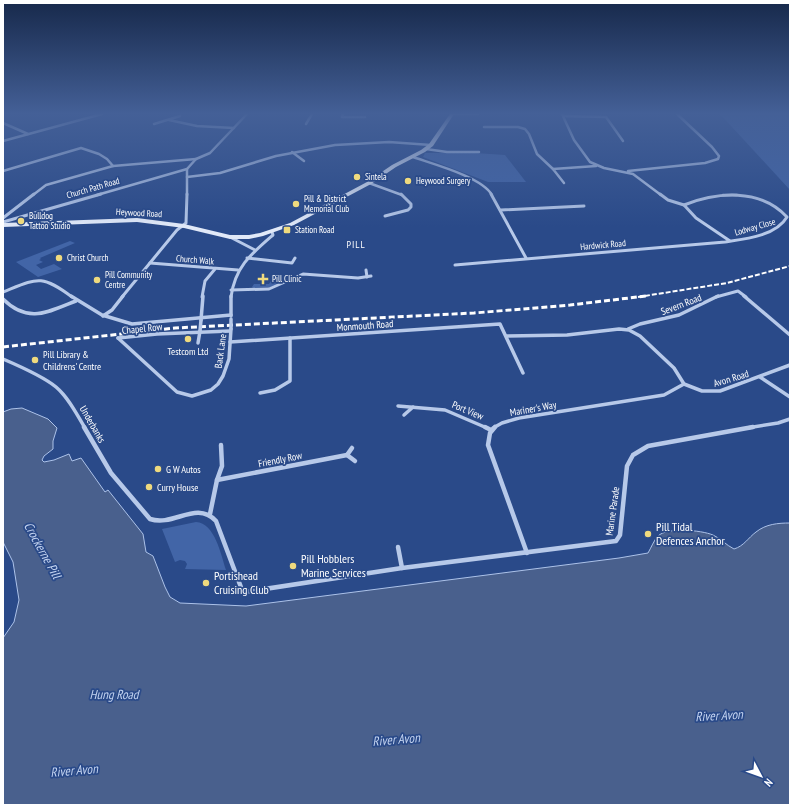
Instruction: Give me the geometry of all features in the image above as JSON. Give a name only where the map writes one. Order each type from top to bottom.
[{"type":"street","points":[[3,171],[68,152]]},
{"type":"street","points":[[95,152],[110,160],[113,166]]},
{"type":"street","points":[[3,218],[46,185],[113,166],[196,159],[211,152]]},
{"type":"street","points":[[187,177],[220,173],[292,152],[304,161]]},
{"type":"street","name":"Heywood Road","points":[[3,225],[117,220],[146,221],[184,226],[230,237],[249,237],[272,232],[292,224],[369,183],[394,166],[422,152]]},
{"type":"street","points":[[536,152],[564,183]]},
{"type":"street","points":[[582,152],[587,158],[597,166]]},
{"type":"street","points":[[553,169],[597,166],[627,172],[706,163],[718,159],[719,156],[716,152]]},
{"type":"street","points":[[413,157],[455,172],[483,184],[488,188],[526,258]]},
{"type":"street","points":[[104,316],[112,310],[177,230],[186,223],[187,169],[196,159]]},
{"type":"street","name":"Church Path Road","points":[[3,222],[187,169]]},
{"type":"street","name":"Lodway Close","points":[[627,172],[650,186],[668,200],[684,205],[696,218],[730,241]]},
{"type":"street","points":[[369,183],[400,193],[411,204],[411,207],[408,210],[385,216]]},
{"type":"street","name":"Lodway Close","points":[[682,246],[730,241],[762,234],[782,226],[786,222],[787,217],[784,213],[769,204],[741,194],[704,198],[684,205]]},
{"type":"street","points":[[501,210],[584,206]]},
{"type":"street","points":[[231,330],[231,290],[238,270],[246,258],[273,235],[272,232]]},
{"type":"street","points":[[230,237],[255,250]]},
{"type":"street","name":"Hardwick Road","points":[[455,265],[682,246]]},
{"type":"street","points":[[246,258],[292,263],[296,258]]},
{"type":"street","name":"Church Walk","points":[[150,263],[238,270]]},
{"type":"street","points":[[198,343],[205,281],[215,269]]},
{"type":"street","points":[[231,290],[269,289],[290,278],[303,274],[355,278],[369,276],[366,270]]},
{"type":"street","points":[[328,275],[330,280]]},
{"type":"street","points":[[3,292],[41,280],[48,280],[76,301],[104,316],[119,322],[132,324],[231,317]]},
{"type":"street","name":"Severn Road","points":[[627,330],[676,316],[726,293],[738,292],[790,335]]},
{"type":"street","points":[[3,299],[12,308],[22,312],[44,314],[76,301]]},
{"type":"street","name":"Monmouth Road","points":[[230,342],[500,324],[507,336]]},
{"type":"street","points":[[523,373],[507,336],[546,337],[619,329],[627,330],[640,336],[652,346],[674,368],[684,384]]},
{"type":"street","name":"Chapel Row","points":[[184,396],[177,392],[118,338],[157,334],[231,330]]},
{"type":"street","name":"Back Lane","points":[[184,396],[203,394],[220,383],[227,365],[231,330]]},
{"type":"street","points":[[260,393],[275,390],[290,382],[290,338]]},
{"type":"street","name":"Underbanks","points":[[3,359],[19,366],[56,387],[71,405],[111,473],[150,519],[158,522],[197,513],[210,514]]},
{"type":"street","name":"Avon Road","points":[[684,384],[702,391],[717,392],[790,365]]},
{"type":"street","points":[[760,377],[790,397]]},
{"type":"street","name":"Mariner's Way","points":[[491,430],[501,423],[519,418],[660,396],[684,384]]},
{"type":"street","name":"Port View","points":[[398,406],[414,406],[448,411],[491,430]]},
{"type":"street","points":[[404,414],[414,406]]},
{"type":"street","name":"Marine Parade","points":[[210,514],[216,521],[244,592],[402,568],[526,554],[618,540],[620,535],[628,463],[634,453],[642,448],[652,445],[778,423],[790,419]]},
{"type":"street","points":[[491,430],[488,435],[488,445],[526,554]]},
{"type":"street","points":[[210,514],[217,480],[222,466],[221,445]]},
{"type":"street","points":[[352,448],[347,455],[355,461]]},
{"type":"street","name":"Friendly Row","points":[[217,480],[347,455]]},
{"type":"street","points":[[398,547],[402,568]]},
{"type":"shaded area","points":[[755,152],[790,152],[790,190]]},
{"type":"shaded area","points":[[425,153],[475,153],[505,155],[526,182],[488,182],[423,157]]},
{"type":"shaded area","points":[[70,241],[75,243],[40,258],[41,259],[39,260],[43,262],[36,265],[41,269],[54,264],[62,269],[38,277],[16,262]]},
{"type":"shaded area","points":[[283,277],[287,279],[271,287],[252,287],[254,284],[269,284],[273,278]]},
{"type":"shaded area","points":[[196,522],[203,524],[213,534],[226,570],[185,569],[187,564],[185,561],[180,560],[175,562],[162,529]]},
{"type":"water","points":[[22,408],[48,419],[57,428],[53,441],[53,449],[44,456],[42,460],[44,462],[54,460],[69,454],[72,461],[81,458],[105,492],[108,490],[143,534],[146,552],[153,556],[170,597],[180,603],[246,606],[619,558],[648,553],[658,536],[662,533],[676,530],[708,533],[716,536],[734,549],[741,546],[756,532],[764,527],[790,523],[790,805],[3,805],[3,638],[14,622],[19,600],[13,562],[3,542],[3,412],[11,409]]},
{"type":"railway","points":[[639,297],[727,283],[790,266]]},
{"type":"railway","points":[[639,297],[646,296]]},
{"type":"railway","points":[[3,347],[175,328],[474,313],[570,305],[639,297]]},
{"type":"place","name":"Sintela","points":[[357,177]]},
{"type":"place","name":"Heywood Surgery","points":[[408,181]]},
{"type":"place","name":"Pill & District Memorial Club","points":[[296,204]]},
{"type":"place","name":"Bulldog Tattoo Studio","points":[[21,221]]},
{"type":"place","name":"Station Road","points":[[287,230]]},
{"type":"place","name":"Christ Church","points":[[59,258]]},
{"type":"place","name":"Pill Clinic","points":[[263,279]]},
{"type":"place","name":"Pill Community Centre","points":[[97,280]]},
{"type":"place","name":"Testcom Ltd","points":[[188,339]]},
{"type":"place","name":"Pill Library & Childrens' Centre","points":[[35,360]]},
{"type":"place","name":"G W Autos","points":[[158,469]]},
{"type":"place","name":"Curry House","points":[[149,487]]},
{"type":"place","name":"Pill Tidal Defences Anchor","points":[[648,534]]},
{"type":"place","name":"Pill Hobblers Marine Services","points":[[293,566]]},
{"type":"place","name":"Portishead Cruising Club","points":[[206,583]]},
{"type":"district","name":"PILL","points":[[356,244]]},
{"type":"water label","name":"Crockerne Pill","points":[[43,550]]},
{"type":"water label","name":"Hung Road","points":[[114,694]]},
{"type":"water label","name":"River Avon","points":[[719,715]]},
{"type":"water label","name":"River Avon","points":[[396,739]]},
{"type":"water label","name":"River Avon","points":[[74,770]]}]
